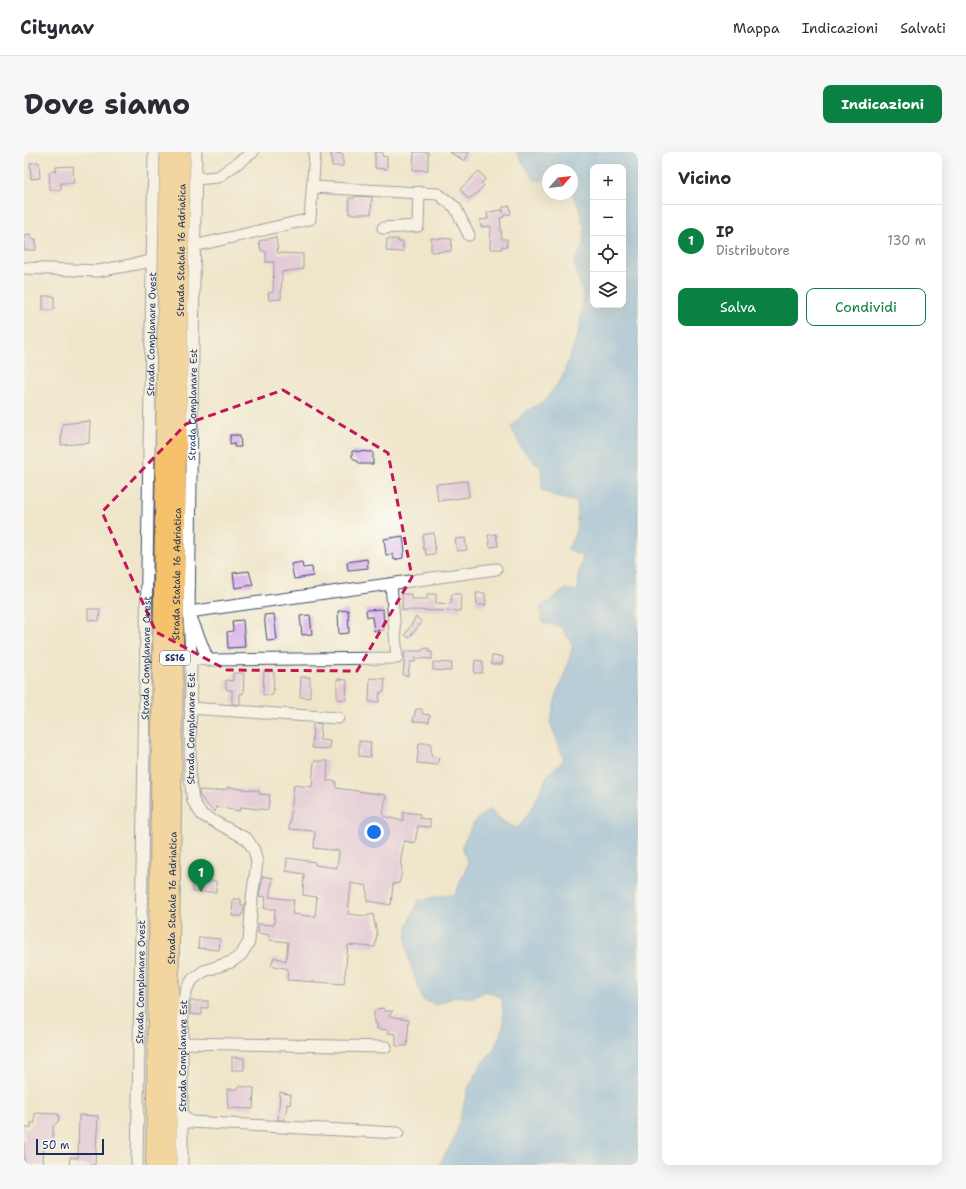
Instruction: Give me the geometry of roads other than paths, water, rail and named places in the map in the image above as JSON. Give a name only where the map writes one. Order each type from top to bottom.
[{"type":"highway","name":"Strada Statale 16 Adriatica","points":[[154,1165],[168,152]]},
{"type":"highway","name":"Strada Statale 16 Adriatica","points":[[168,1165],[182,152]]},
{"type":"street","name":"Strada Complanare Ovest","points":[[137,1165],[154,152]]},
{"type":"street","name":"Strada Complanare Est","points":[[182,1165],[183,1001],[187,988],[193,979],[204,971],[231,962],[241,955],[249,942],[252,898],[257,862],[254,850],[247,839],[202,815],[193,801],[190,778],[191,658],[189,612],[196,152]]},
{"type":"street","points":[[195,178],[218,178],[253,152]]},
{"type":"street","points":[[194,246],[310,219],[315,152]]},
{"type":"street","points":[[313,187],[438,194],[455,207],[469,235]]},
{"type":"street","points":[[383,228],[418,226],[419,192]]},
{"type":"street","points":[[24,268],[98,271],[152,261]]},
{"type":"street","points":[[208,660],[189,612],[496,569]]},
{"type":"street","points":[[191,658],[208,660],[397,658],[391,584]]},
{"type":"street","points":[[190,708],[338,718]]},
{"type":"street","points":[[182,1043],[386,1047]]},
{"type":"street","points":[[182,1114],[190,1122],[398,1133]]},
{"type":"water","points":[[516,152],[638,152],[638,1165],[439,1165],[455,1138],[468,1088],[482,1064],[494,1049],[504,1024],[502,998],[486,991],[472,998],[456,996],[437,1005],[423,1000],[410,962],[406,942],[409,923],[419,900],[455,894],[468,864],[462,846],[475,821],[489,809],[505,823],[518,828],[531,810],[548,775],[564,759],[550,722],[557,693],[566,670],[573,645],[560,626],[543,623],[540,607],[566,589],[578,591],[579,572],[583,557],[568,549],[576,531],[578,502],[559,498],[542,490],[541,469],[522,449],[511,427],[525,412],[544,401],[562,378],[579,331],[584,298],[574,262],[583,246],[585,228],[575,200],[578,200],[578,164],[542,164],[542,180],[535,181]]},
{"type":"place","name":"IP","points":[[201,892]]}]
